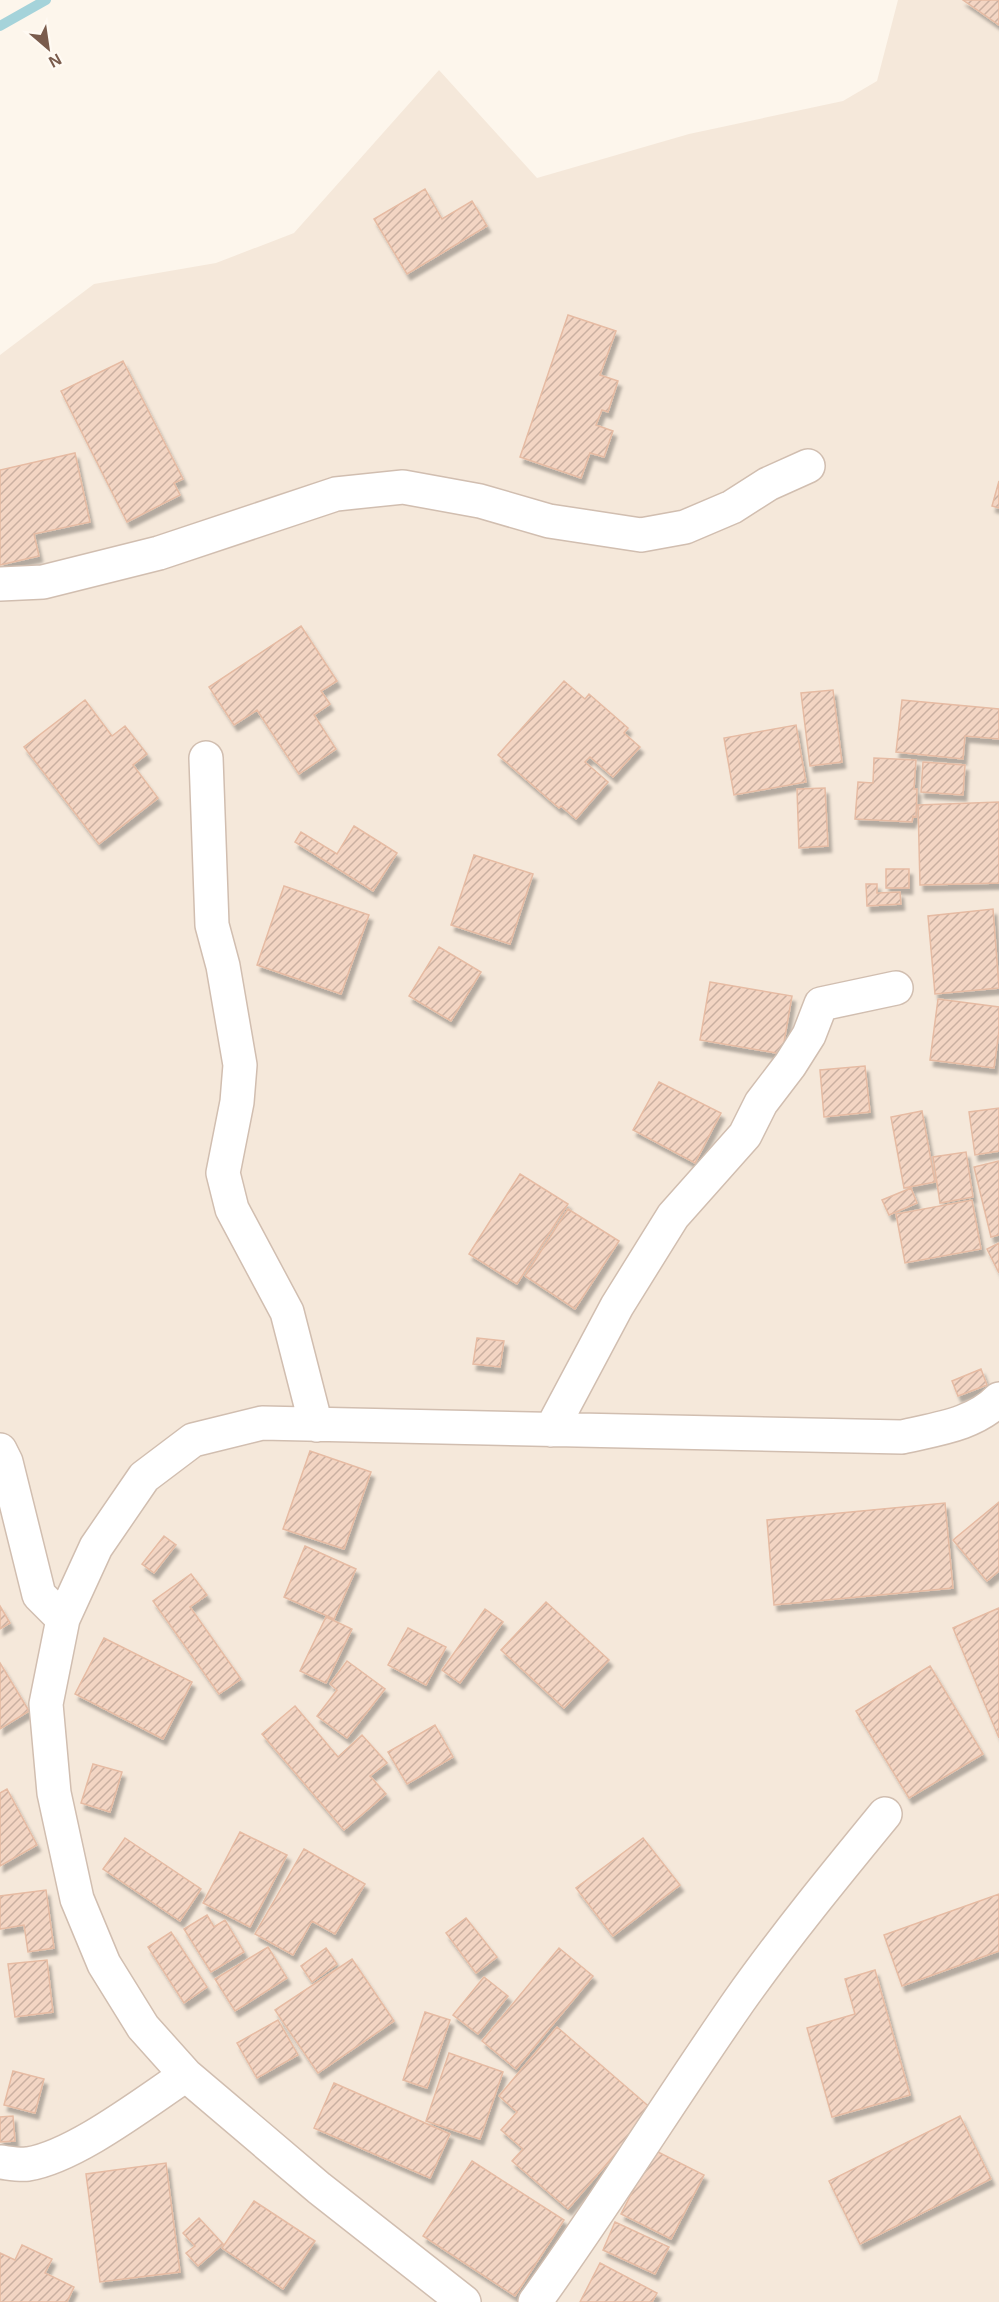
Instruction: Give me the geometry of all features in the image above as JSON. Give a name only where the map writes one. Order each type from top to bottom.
[{"type":"street","points":[[0,584],[43,582],[159,553],[336,494],[403,487],[480,501],[549,521],[641,535],[685,527],[732,507],[768,483],[808,466]]},
{"type":"street","points":[[206,758],[212,925],[223,966],[240,1065],[237,1102],[223,1173],[231,1209],[287,1312],[316,1425]]},
{"type":"street","points":[[551,1430],[617,1306],[673,1216],[745,1135],[761,1103],[790,1065],[808,1035],[821,1004],[896,988]]},
{"type":"street","points":[[464,2302],[319,2188],[186,2075],[138,2018],[104,1964],[77,1899],[54,1793],[46,1704],[63,1619],[96,1547],[144,1476],[193,1440],[262,1423],[902,1437],[962,1423],[999,1399]]},
{"type":"street","points":[[0,1450],[6,1462],[39,1595],[63,1619]]},
{"type":"street","points":[[535,2302],[583,2236],[658,2118],[741,1998],[814,1901],[885,1814]]},
{"type":"street","points":[[0,2162],[28,2164],[64,2152],[93,2136],[186,2075]]},
{"type":"shaded area","points":[[898,0],[999,0],[999,2302],[0,2302],[0,355],[94,284],[216,263],[294,233],[439,70],[537,178],[689,134],[843,101],[877,81]]},
{"type":"building","points":[[963,0],[999,0],[999,25]]},
{"type":"building","points":[[425,189],[442,219],[472,201],[487,226],[407,274],[374,219]]},
{"type":"building","points":[[568,315],[616,331],[600,375],[618,381],[608,412],[602,410],[596,425],[613,431],[604,457],[590,453],[581,478],[520,457]]},
{"type":"building","points":[[123,361],[183,479],[174,483],[180,495],[127,522],[61,391]]},
{"type":"building","points":[[75,453],[90,522],[34,534],[39,556],[0,565],[0,470]]},
{"type":"building","points":[[999,481],[999,508],[992,506]]},
{"type":"building","points":[[301,626],[337,681],[321,691],[330,704],[314,715],[336,749],[299,774],[257,710],[234,725],[209,687]]},
{"type":"building","points":[[564,681],[585,699],[589,694],[628,728],[624,733],[640,747],[613,777],[590,757],[585,762],[608,782],[576,819],[561,806],[559,808],[498,755]]},
{"type":"building","points":[[833,690],[842,762],[810,766],[801,693]]},
{"type":"building","points":[[85,700],[112,736],[125,726],[147,754],[133,765],[158,798],[99,844],[24,747]]},
{"type":"building","points":[[902,700],[999,709],[999,739],[965,736],[963,759],[896,752]]},
{"type":"building","points":[[796,725],[806,782],[734,795],[724,738]]},
{"type":"building","points":[[874,758],[916,760],[914,789],[917,789],[916,817],[913,816],[912,822],[855,819],[858,782],[873,783]]},
{"type":"building","points":[[923,762],[965,765],[963,795],[921,792]]},
{"type":"building","points":[[825,788],[828,846],[799,848],[797,789]]},
{"type":"building","points":[[999,802],[999,883],[920,885],[918,805]]},
{"type":"building","points":[[354,826],[397,853],[373,891],[295,842],[301,832],[337,854]]},
{"type":"building","points":[[474,855],[533,874],[510,944],[451,925]]},
{"type":"building","points":[[886,869],[909,869],[909,888],[886,888]]},
{"type":"building","points":[[866,884],[877,884],[877,893],[900,892],[901,904],[867,906]]},
{"type":"building","points":[[284,886],[369,915],[341,994],[257,965]]},
{"type":"building","points":[[993,909],[999,988],[935,994],[928,916]]},
{"type":"building","points":[[439,947],[481,972],[451,1021],[409,996]]},
{"type":"building","points":[[710,982],[792,996],[782,1054],[700,1040]]},
{"type":"building","points":[[938,999],[999,1007],[999,1031],[994,1068],[930,1060]]},
{"type":"building","points":[[865,1066],[870,1112],[824,1117],[820,1070]]},
{"type":"building","points":[[659,1082],[721,1113],[695,1163],[633,1130]]},
{"type":"building","points":[[999,1108],[999,1151],[975,1155],[969,1112]]},
{"type":"building","points":[[922,1111],[935,1182],[904,1188],[891,1117]]},
{"type":"building","points":[[966,1152],[973,1197],[940,1203],[933,1157]]},
{"type":"building","points":[[999,1161],[999,1235],[991,1237],[974,1167]]},
{"type":"building","points":[[520,1174],[568,1204],[517,1284],[469,1254]]},
{"type":"building","points":[[911,1188],[917,1203],[889,1215],[882,1200]]},
{"type":"building","points":[[972,1200],[981,1249],[905,1263],[896,1214]]},
{"type":"building","points":[[568,1209],[619,1241],[575,1309],[525,1276]]},
{"type":"building","points":[[999,1243],[999,1273],[987,1249]]},
{"type":"building","points":[[477,1338],[504,1341],[500,1367],[473,1364]]},
{"type":"building","points":[[981,1369],[987,1385],[958,1396],[952,1381]]},
{"type":"building","points":[[310,1451],[371,1472],[344,1549],[283,1529]]},
{"type":"building","points":[[999,1502],[999,1571],[987,1581],[953,1540]]},
{"type":"building","points":[[945,1503],[953,1588],[774,1605],[767,1520]]},
{"type":"building","points":[[164,1536],[176,1545],[154,1573],[142,1564]]},
{"type":"building","points":[[305,1546],[356,1569],[334,1619],[284,1597]]},
{"type":"building","points":[[191,1574],[207,1595],[190,1607],[241,1679],[219,1694],[153,1601]]},
{"type":"building","points":[[546,1602],[609,1660],[564,1708],[501,1650]]},
{"type":"building","points":[[0,1606],[10,1623],[0,1629]]},
{"type":"building","points":[[999,1608],[999,1738],[953,1628]]},
{"type":"building","points":[[485,1609],[503,1622],[460,1683],[442,1670]]},
{"type":"building","points":[[326,1617],[352,1629],[326,1683],[300,1671]]},
{"type":"building","points":[[408,1628],[446,1647],[426,1685],[388,1665]]},
{"type":"building","points":[[104,1638],[192,1682],[163,1739],[75,1694]]},
{"type":"building","points":[[347,1661],[385,1689],[347,1738],[317,1716],[337,1690],[330,1684]]},
{"type":"building","points":[[0,1663],[29,1711],[0,1729]]},
{"type":"building","points":[[930,1666],[983,1754],[909,1798],[856,1711]]},
{"type":"building","points":[[295,1706],[338,1757],[362,1735],[387,1763],[370,1776],[386,1794],[344,1830],[262,1734]]},
{"type":"building","points":[[435,1725],[453,1757],[407,1784],[388,1752]]},
{"type":"building","points":[[93,1764],[122,1772],[110,1812],[81,1803]]},
{"type":"building","points":[[7,1789],[37,1845],[0,1866],[0,1793]]},
{"type":"building","points":[[240,1832],[287,1855],[250,1927],[203,1903]]},
{"type":"building","points":[[125,1838],[201,1889],[180,1921],[103,1869]]},
{"type":"building","points":[[643,1838],[680,1885],[613,1936],[576,1888]]},
{"type":"building","points":[[304,1849],[365,1884],[335,1934],[312,1921],[293,1955],[255,1934]]},
{"type":"building","points":[[46,1890],[54,1948],[28,1952],[24,1925],[0,1929],[0,1896]]},
{"type":"building","points":[[999,1894],[999,1951],[902,1986],[884,1935]]},
{"type":"building","points":[[207,1915],[214,1927],[225,1920],[244,1952],[211,1972],[184,1929]]},
{"type":"building","points":[[466,1918],[497,1957],[476,1973],[446,1933]]},
{"type":"building","points":[[171,1932],[207,1987],[184,2003],[148,1947]]},
{"type":"building","points":[[268,1947],[287,1978],[235,2011],[215,1979]]},
{"type":"building","points":[[326,1948],[337,1964],[312,1982],[301,1966]]},
{"type":"building","points":[[559,1948],[593,1976],[516,2069],[482,2041]]},
{"type":"building","points":[[352,1959],[394,2021],[318,2073],[275,2010]]},
{"type":"building","points":[[47,1960],[53,2012],[15,2017],[8,1964]]},
{"type":"building","points":[[875,1970],[910,2095],[832,2117],[807,2028],[855,2014],[845,1979]]},
{"type":"building","points":[[484,1977],[508,1996],[478,2034],[453,2015]]},
{"type":"building","points":[[425,2012],[450,2020],[427,2088],[403,2080]]},
{"type":"building","points":[[278,2020],[298,2055],[257,2078],[237,2043]]},
{"type":"building","points":[[557,2027],[653,2110],[568,2209],[512,2161],[523,2149],[501,2130],[517,2112],[499,2096]]},
{"type":"building","points":[[449,2053],[503,2072],[480,2139],[426,2121]]},
{"type":"building","points":[[13,2071],[44,2079],[35,2113],[4,2105]]},
{"type":"building","points":[[334,2083],[450,2134],[430,2178],[314,2128]]},
{"type":"building","points":[[13,2116],[15,2141],[0,2142],[0,2117]]},
{"type":"building","points":[[960,2116],[991,2179],[860,2244],[829,2181]]},
{"type":"building","points":[[654,2150],[704,2175],[671,2239],[621,2214]]},
{"type":"building","points":[[472,2161],[564,2220],[515,2296],[423,2236]]},
{"type":"building","points":[[166,2163],[180,2272],[100,2282],[86,2174]]},
{"type":"building","points":[[254,2201],[315,2241],[283,2289],[222,2248]]},
{"type":"building","points":[[199,2218],[223,2244],[198,2266],[186,2253],[195,2246],[183,2233]]},
{"type":"building","points":[[615,2222],[669,2247],[655,2274],[603,2250]]},
{"type":"building","points":[[22,2245],[52,2259],[45,2273],[74,2287],[67,2302],[0,2302],[0,2253],[15,2260]]},
{"type":"building","points":[[600,2263],[657,2293],[652,2302],[580,2302]]},
{"type":"waterway","points":[[0,26],[46,0]]}]
